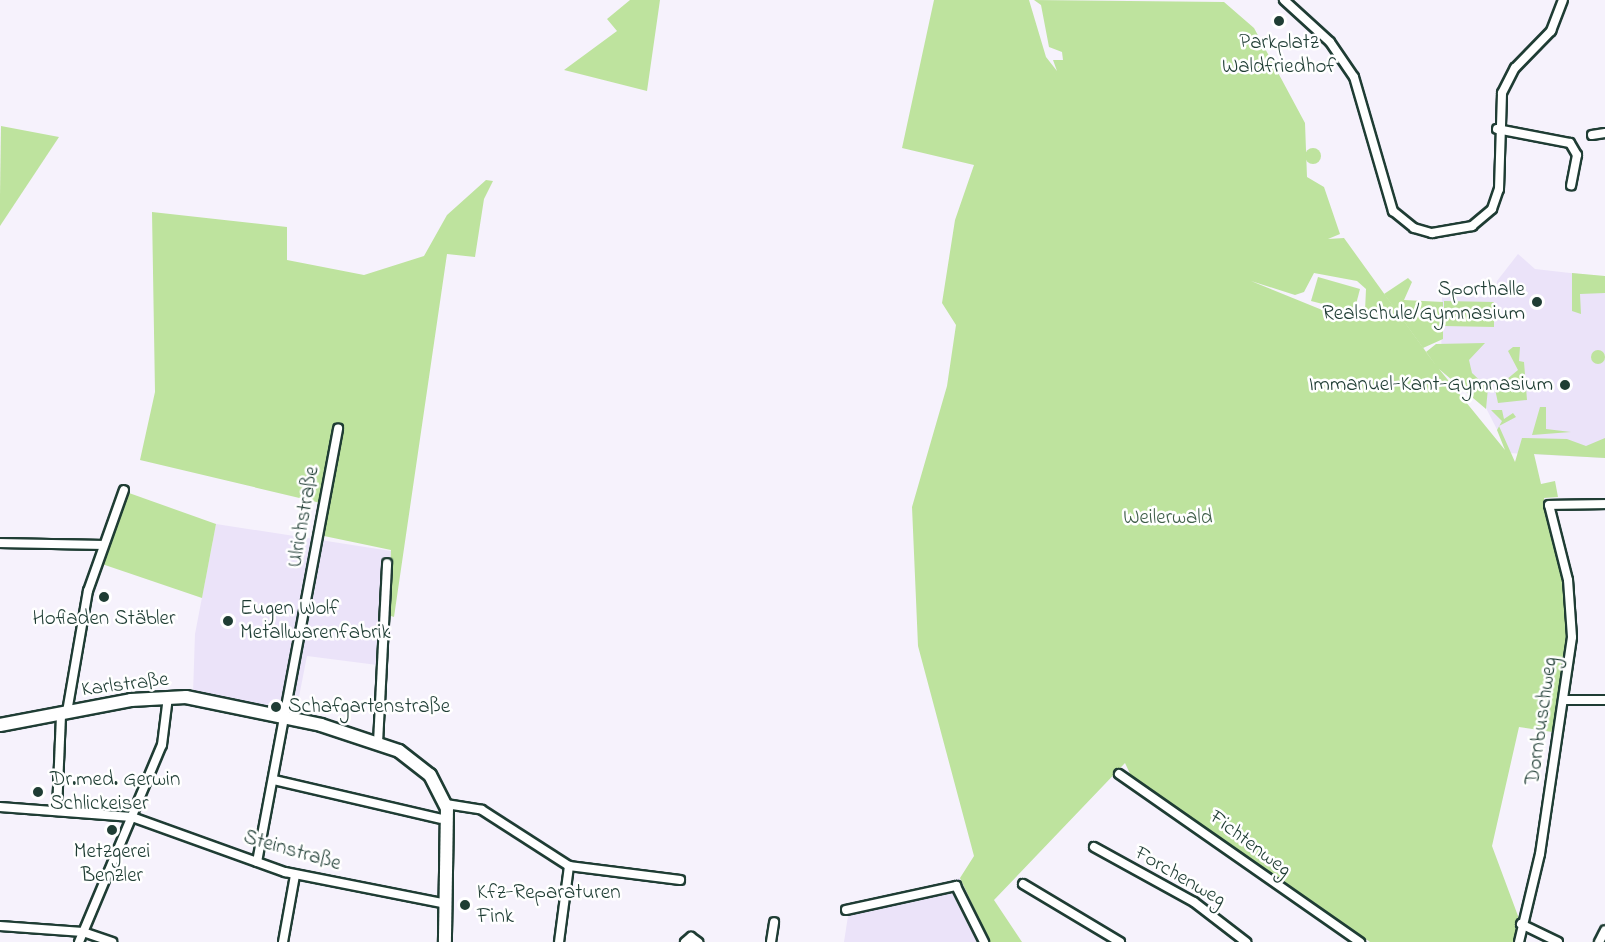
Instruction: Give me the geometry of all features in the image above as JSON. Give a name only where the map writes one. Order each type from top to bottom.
[{"type":"main road","name":"Karlstraße","points":[[0,725],[168,697],[288,717],[378,743],[423,767],[446,804]]},
{"type":"main road","points":[[445,942],[446,804]]},
{"type":"street","points":[[1284,0],[1329,42],[1354,76],[1388,198],[1401,220],[1432,233],[1472,226],[1486,216],[1499,189],[1497,129],[1510,76],[1551,31],[1563,0]]},
{"type":"street","points":[[1497,129],[1570,143],[1577,155],[1571,185]]},
{"type":"street","points":[[1592,135],[1605,133]]},
{"type":"street","name":"Ulrichstraße","points":[[288,717],[338,429]]},
{"type":"street","points":[[57,811],[64,713],[76,645],[101,545],[124,490]]},
{"type":"street","name":"Dornbuschweg","points":[[1518,942],[1540,854],[1564,700],[1570,596],[1549,505],[1605,504]]},
{"type":"street","points":[[0,543],[101,545]]},
{"type":"street","points":[[378,743],[387,563]]},
{"type":"street","points":[[79,942],[165,738],[168,697]]},
{"type":"street","points":[[1564,700],[1605,700]]},
{"type":"street","points":[[257,862],[288,717]]},
{"type":"street","name":"Fichtenweg","points":[[1119,774],[1360,942]]},
{"type":"street","points":[[274,780],[441,819]]},
{"type":"street","points":[[446,804],[482,810],[569,866],[680,880]]},
{"type":"street","name":"Steinstraße","points":[[0,807],[132,817],[295,875],[447,904]]},
{"type":"street","name":"Forchenweg","points":[[1094,847],[1194,902],[1246,942]]},
{"type":"street","points":[[559,942],[569,866]]},
{"type":"street","points":[[284,942],[295,875]]},
{"type":"street","points":[[1023,884],[1120,942]]},
{"type":"street","points":[[846,910],[956,886],[984,942]]},
{"type":"street","points":[[771,942],[774,922]]},
{"type":"street","points":[[1521,924],[1558,942]]},
{"type":"street","points":[[0,926],[83,932],[112,942]]},
{"type":"street","points":[[1599,942],[1605,930]]},
{"type":"street","points":[[685,942],[691,937],[698,942]]},
{"type":"shaded area","points":[[1518,254],[1535,269],[1605,277],[1605,458],[1509,453],[1485,406],[1441,369],[1442,296],[1495,297],[1497,281]]},
{"type":"shaded area","points":[[216,524],[391,551],[385,666],[307,656],[296,712],[193,693],[195,634]]},
{"type":"shaded area","points":[[960,878],[990,942],[844,942],[848,916]]},
{"type":"green space","points":[[630,0],[660,0],[647,91],[564,70],[617,31],[607,19]]},
{"type":"green space","name":"Weilerwald","points":[[934,0],[1029,0],[1046,57],[1057,71],[1053,60],[1063,60],[1062,52],[1049,47],[1041,5],[1034,0],[1224,2],[1254,28],[1305,123],[1307,177],[1324,187],[1340,234],[1328,239],[1344,238],[1426,352],[1436,344],[1485,343],[1469,360],[1472,373],[1488,388],[1486,409],[1439,369],[1505,450],[1497,430],[1499,426],[1515,462],[1522,438],[1567,439],[1586,446],[1605,438],[1605,458],[1534,454],[1541,484],[1555,481],[1558,497],[1544,498],[1571,613],[1559,733],[1519,727],[1492,846],[1521,924],[1515,942],[1370,942],[1133,780],[1125,763],[994,900],[1022,942],[990,942],[960,878],[974,856],[918,646],[912,507],[947,386],[956,325],[942,303],[955,220],[974,165],[902,148]],"holes":[[[1314,273],[1357,281],[1366,289],[1365,311],[1337,316],[1251,281],[1295,295],[1304,292]]]},
{"type":"green space","points":[[1,126],[59,137],[0,226],[0,196]]},
{"type":"green space","points":[[1310,148],[1316,148],[1321,156],[1319,162],[1310,164],[1305,159],[1305,153]]},
{"type":"green space","points":[[486,180],[493,181],[484,199],[475,257],[447,254],[394,617],[388,615],[391,550],[324,536],[329,505],[140,460],[155,392],[152,212],[287,227],[287,260],[364,275],[424,256],[447,215]]},
{"type":"green space","points":[[1572,273],[1605,276],[1605,293],[1580,294],[1581,314],[1572,311]]},
{"type":"green space","points":[[1318,277],[1360,289],[1354,312],[1311,301]]},
{"type":"green space","points":[[1408,278],[1412,282],[1404,300],[1443,302],[1443,339],[1423,348],[1384,294]]},
{"type":"green space","points":[[1444,301],[1494,302],[1494,327],[1444,326]]},
{"type":"green space","points":[[1513,347],[1520,347],[1519,361],[1524,362],[1527,400],[1498,403],[1495,389],[1518,370],[1508,351]]},
{"type":"green space","points":[[1598,350],[1603,352],[1605,357],[1603,362],[1598,364],[1593,362],[1591,357],[1593,352]]},
{"type":"green space","points":[[1540,407],[1546,407],[1546,429],[1571,432],[1532,435]]},
{"type":"green space","points":[[1491,410],[1502,410],[1504,419],[1513,413],[1516,417],[1499,426],[1502,421]]},
{"type":"green space","points":[[129,493],[216,524],[202,598],[102,564]]},
{"type":"place","name":"Parkplatz Waldfriedhof","points":[[1279,21]]},
{"type":"place","name":"Sporthalle Realschule/Gymnasium","points":[[1537,302]]},
{"type":"place","name":"Immanuel-Kant-Gymnasium","points":[[1565,385]]},
{"type":"place","name":"Hofladen Stäbler","points":[[104,597]]},
{"type":"place","name":"Eugen Wolf Metallwarenfabrik","points":[[228,621]]},
{"type":"place","name":"Schafgartenstraße","points":[[276,707]]},
{"type":"place","name":"Dr.med. Gerwin Schlickeiser","points":[[38,792]]},
{"type":"place","name":"Metzgerei Benzler","points":[[112,830]]},
{"type":"place","name":"Kfz-Reparaturen Fink","points":[[465,905]]}]
